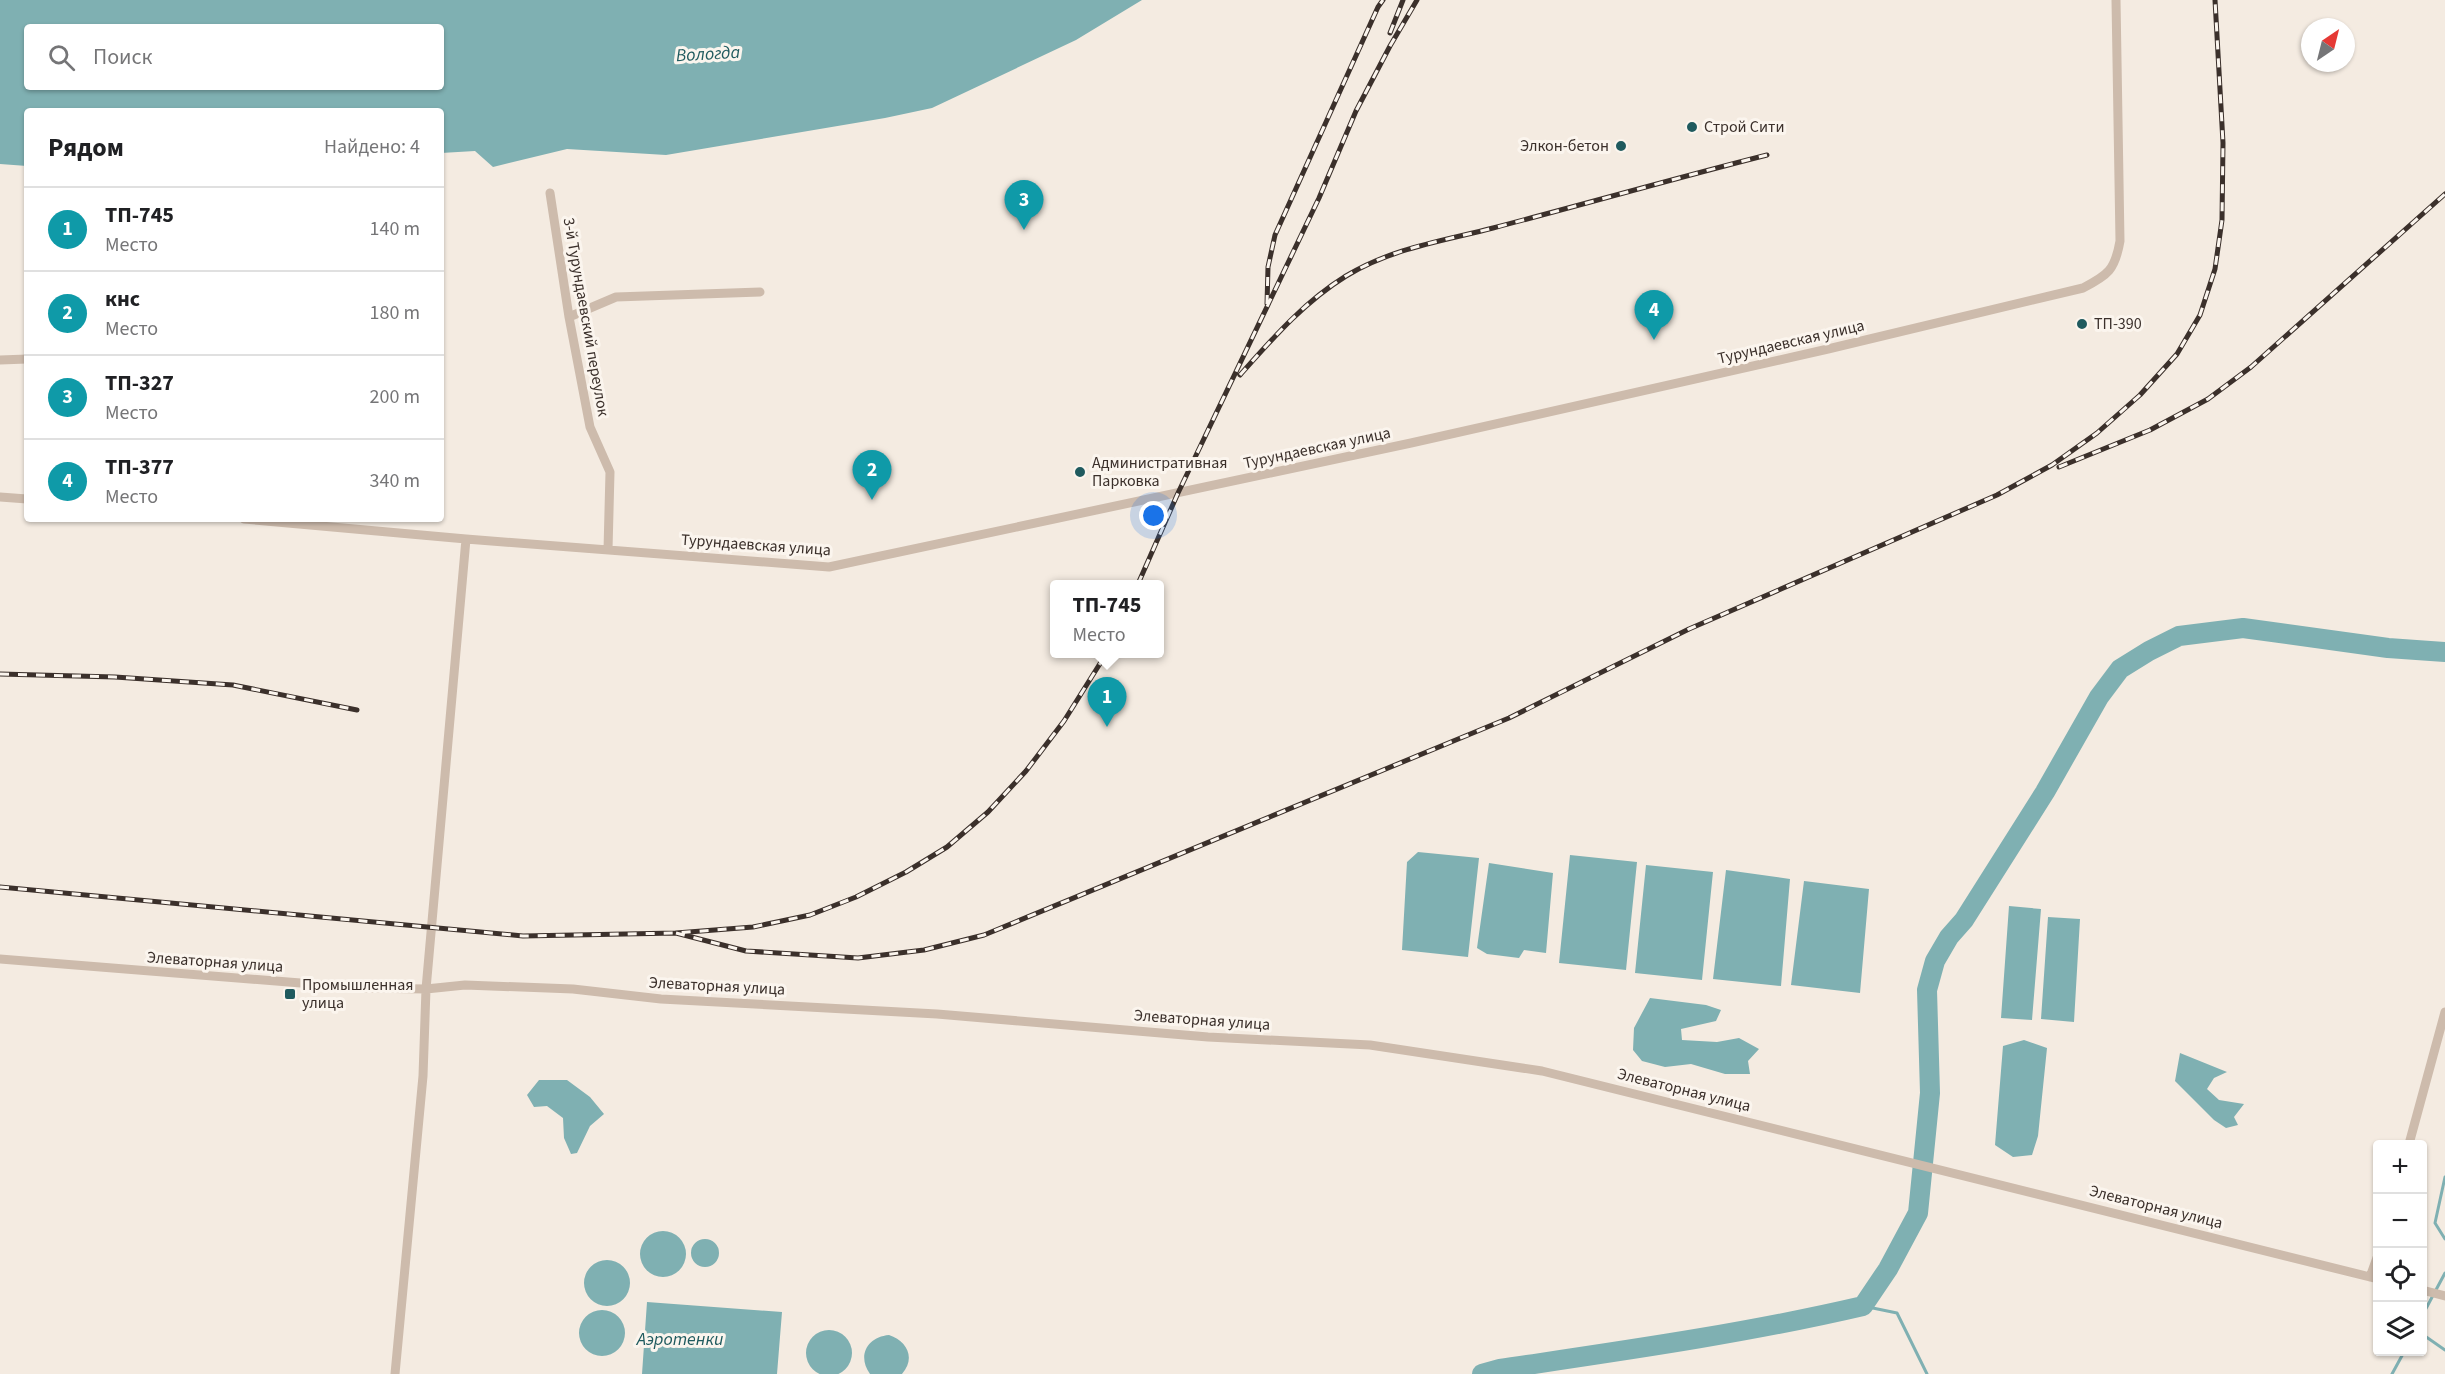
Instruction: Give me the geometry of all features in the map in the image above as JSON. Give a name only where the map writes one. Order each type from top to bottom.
[{"type":"street","name":"Турундаевская улица","points":[[277,522],[829,567],[1421,441],[1816,352],[2083,288],[2103,277],[2117,260],[2120,241],[2116,0]]},
{"type":"street","name":"3-й Турундаевский переулок","points":[[550,194],[569,317],[590,427],[610,472],[608,550]]},
{"type":"street","points":[[569,317],[616,297],[760,292]]},
{"type":"street","points":[[0,360],[24,359]]},
{"type":"street","points":[[0,497],[24,499]]},
{"type":"street","points":[[395,1374],[423,1076],[426,989],[466,539]]},
{"type":"street","name":"Элеваторная улица","points":[[0,959],[363,988],[426,989],[465,985],[573,989],[661,999],[937,1014],[1208,1037],[1370,1045],[1542,1071],[1900,1158],[2373,1278]]},
{"type":"street","points":[[2410,1140],[2445,1012]]},
{"type":"street","points":[[2427,1291],[2445,1296]]},
{"type":"water","name":"Вологда","points":[[0,0],[1142,0],[1076,40],[932,108],[666,155],[567,149],[493,167],[475,151],[444,153],[444,108],[24,108],[24,166],[0,164]]},
{"type":"water","points":[[1418,852],[1479,858],[1468,957],[1402,950],[1407,862]]},
{"type":"water","points":[[1570,855],[1637,862],[1626,970],[1559,963]]},
{"type":"water","points":[[1489,863],[1553,873],[1546,953],[1524,950],[1519,958],[1487,954],[1477,948]]},
{"type":"water","points":[[1646,865],[1713,872],[1702,980],[1635,973]]},
{"type":"water","points":[[1726,870],[1790,879],[1781,986],[1713,979]]},
{"type":"water","points":[[1804,881],[1869,889],[1860,993],[1791,985]]},
{"type":"water","points":[[2009,906],[2041,909],[2032,1020],[2001,1018]]},
{"type":"water","points":[[2048,917],[2080,919],[2074,1022],[2041,1019]]},
{"type":"water","points":[[1650,998],[1706,1005],[1721,1010],[1716,1021],[1681,1029],[1682,1040],[1717,1042],[1739,1038],[1759,1049],[1748,1061],[1750,1074],[1725,1074],[1691,1064],[1665,1067],[1642,1061],[1633,1050],[1634,1028]]},
{"type":"water","points":[[2024,1040],[2047,1048],[2038,1136],[2032,1155],[2013,1157],[1995,1145],[2003,1046]]},
{"type":"water","points":[[2180,1053],[2227,1072],[2214,1078],[2207,1089],[2219,1100],[2244,1104],[2234,1117],[2238,1125],[2226,1128],[2214,1120],[2175,1081]]},
{"type":"water","points":[[539,1080],[567,1080],[590,1097],[604,1114],[590,1126],[577,1153],[571,1154],[564,1138],[563,1118],[547,1106],[534,1107],[527,1095]]},
{"type":"water","points":[[663,1231],[679,1238],[686,1254],[679,1270],[663,1277],[647,1270],[640,1254],[647,1238]]},
{"type":"water","points":[[705,1239],[715,1243],[719,1253],[715,1263],[705,1267],[695,1263],[691,1253],[695,1243]]},
{"type":"water","points":[[607,1260],[623,1267],[630,1283],[623,1299],[607,1306],[591,1299],[584,1283],[591,1267]]},
{"type":"water","name":"Аэротенки","points":[[647,1302],[782,1312],[777,1374],[642,1374]]},
{"type":"water","points":[[602,1310],[618,1317],[625,1333],[618,1349],[602,1356],[586,1349],[579,1333],[586,1317]]},
{"type":"water","points":[[829,1330],[838,1332],[850,1344],[852,1353],[850,1362],[838,1374],[820,1374],[808,1362],[806,1353],[808,1344],[820,1332]]},
{"type":"water","points":[[889,1335],[901,1341],[905,1346],[909,1356],[906,1368],[902,1374],[870,1374],[864,1361],[866,1348],[875,1339]]},
{"type":"waterway","points":[[1482,1374],[1500,1369],[1727,1333],[1863,1306],[1888,1269],[1918,1213],[1930,1093],[1927,990],[1935,961],[1949,937],[1964,920],[2045,792],[2099,697],[2120,669],[2179,636],[2243,628],[2388,648],[2445,652]]},
{"type":"waterway","points":[[2445,1177],[2435,1223],[2445,1239]]},
{"type":"waterway","points":[[2427,1307],[2445,1273]]},
{"type":"waterway","points":[[1863,1306],[1897,1313],[1927,1374]]},
{"type":"waterway","points":[[2427,1337],[2445,1350]]},
{"type":"waterway","points":[[2392,1374],[2402,1356]]},
{"type":"railway","points":[[1267,304],[1268,267],[1275,235],[1383,0]]},
{"type":"railway","points":[[1390,33],[1403,0]]},
{"type":"railway","points":[[1140,580],[1178,493],[1319,198],[1356,111],[1417,0]]},
{"type":"railway","points":[[676,933],[746,951],[858,958],[924,950],[984,935],[1509,718],[1689,629],[1997,495],[2052,465],[2097,433],[2140,395],[2177,354],[2200,315],[2215,269],[2222,220],[2223,143],[2215,0]]},
{"type":"railway","points":[[1240,375],[1290,321],[1316,297],[1363,266],[1418,246],[1767,155]]},
{"type":"railway","points":[[2059,467],[2150,430],[2208,399],[2251,367],[2445,194]]},
{"type":"railway","points":[[0,887],[523,936],[676,933],[753,927],[810,915],[856,897],[906,872],[947,847],[988,812],[1026,771],[1064,721],[1103,658]]},
{"type":"railway","points":[[0,674],[115,677],[233,685],[357,710]]},
{"type":"place","name":"Строй Сити","points":[[1692,127]]},
{"type":"place","name":"Элкон-бетон","points":[[1621,146]]},
{"type":"place","name":"ТП-327","points":[[1024,230]]},
{"type":"place","name":"ТП-390","points":[[2082,324]]},
{"type":"place","name":"ТП-377","points":[[1654,340]]},
{"type":"place","name":"Административная Парковка","points":[[1080,472]]},
{"type":"place","name":"кнс","points":[[872,500]]},
{"type":"place","name":"ТП-745","points":[[1107,727]]},
{"type":"place","name":"Промышленная улица","points":[[290,994]]}]
